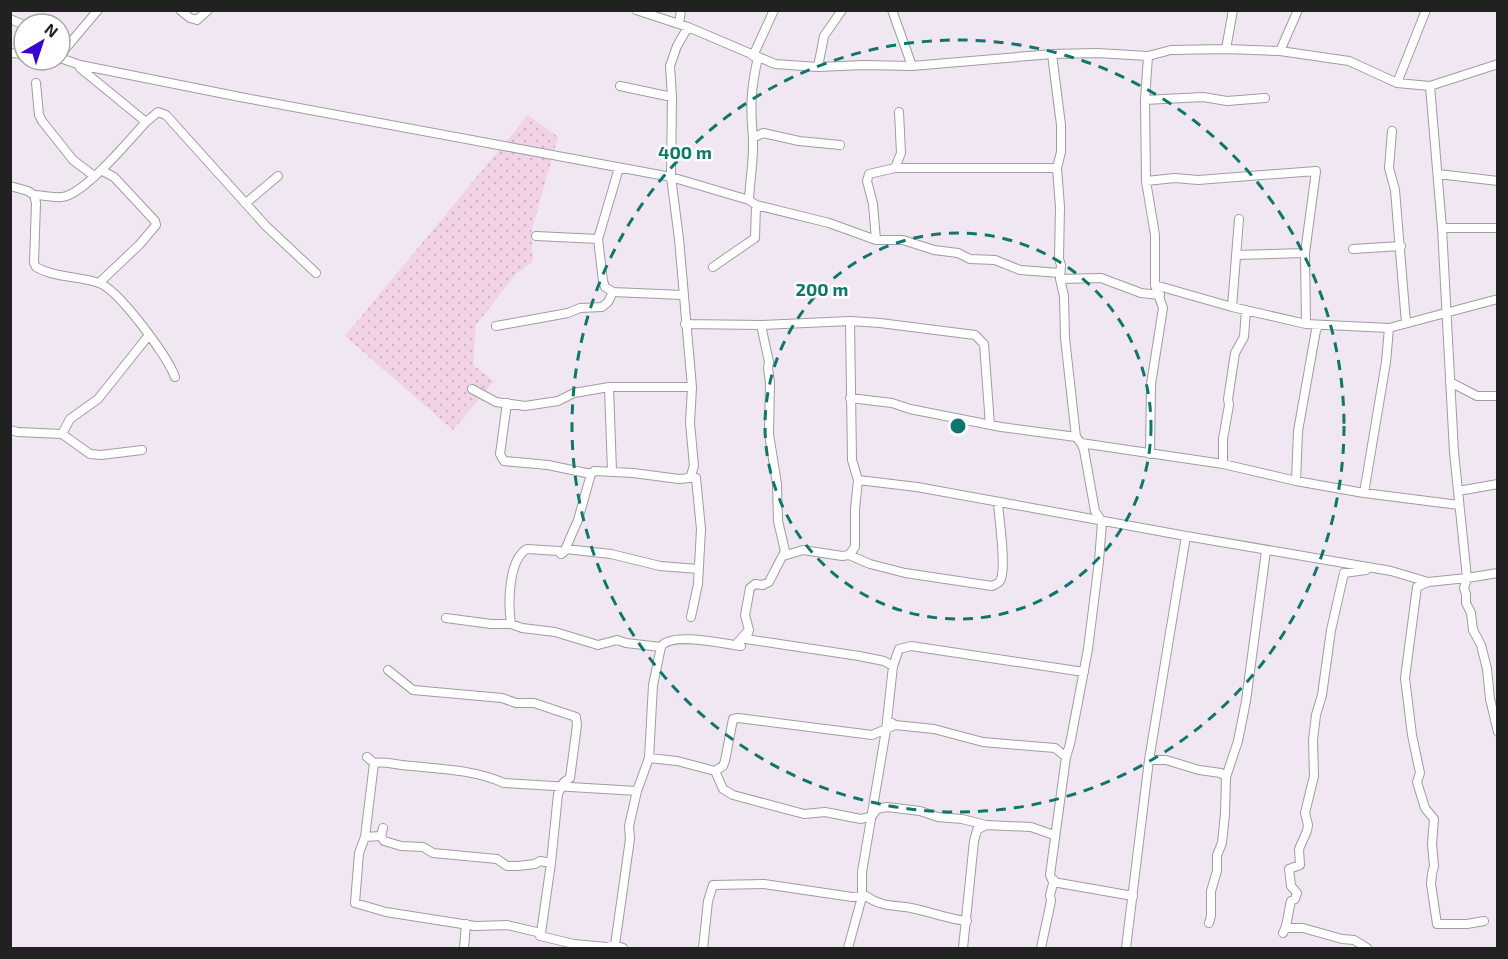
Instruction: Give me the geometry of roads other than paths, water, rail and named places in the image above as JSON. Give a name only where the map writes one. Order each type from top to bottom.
[{"type":"street","points":[[72,36],[98,10]]},
{"type":"street","points":[[180,10],[190,18],[197,20],[208,10]]},
{"type":"street","points":[[636,10],[688,27],[775,64],[818,67],[912,66],[1052,54],[1097,53],[1148,56],[1171,50],[1226,49],[1280,51],[1348,62],[1397,84],[1430,86],[1497,64]]},
{"type":"street","points":[[679,24],[681,10]]},
{"type":"street","points":[[713,267],[755,238],[752,202],[753,138],[750,125],[752,82],[756,56],[774,10]]},
{"type":"street","points":[[818,67],[824,36],[842,10]]},
{"type":"street","points":[[892,10],[912,66]]},
{"type":"street","points":[[1226,49],[1233,10]]},
{"type":"street","points":[[1280,51],[1298,10]]},
{"type":"street","points":[[1397,84],[1426,10]]},
{"type":"street","points":[[688,27],[677,46],[670,66],[671,177],[692,387],[690,423],[694,466],[690,478]]},
{"type":"street","points":[[1041,948],[1053,880],[1050,875],[1054,835],[1066,757],[1084,672],[1099,561],[1101,522],[1095,511],[1079,440],[1065,338],[1064,296],[1060,276],[1060,207],[1057,168],[1061,152],[1061,125],[1052,54]]},
{"type":"street","points":[[1148,56],[1145,100],[1146,181],[1155,235],[1155,285],[1162,308],[1151,384],[1150,454]]},
{"type":"street","points":[[72,62],[240,97],[671,177],[829,223],[876,240],[903,240],[924,248],[958,253],[970,259],[995,260],[1020,270],[1060,276],[1101,278],[1133,290],[1157,295],[1177,293]]},
{"type":"street","points":[[80,65],[80,68],[146,122]]},
{"type":"street","points":[[36,83],[39,115],[42,120],[73,160],[93,176]]},
{"type":"street","points":[[620,86],[672,97]]},
{"type":"street","points":[[1430,86],[1442,228],[1459,505],[1467,578],[1464,588],[1473,630],[1481,645],[1487,669],[1497,732]]},
{"type":"street","points":[[1145,100],[1203,97],[1227,101],[1265,98]]},
{"type":"street","points":[[10,186],[34,195],[62,197],[72,194],[101,170],[158,112],[166,115],[266,226],[316,273]]},
{"type":"street","points":[[895,168],[901,153],[899,112]]},
{"type":"street","points":[[1392,131],[1389,168],[1395,190],[1407,323]]},
{"type":"street","points":[[753,138],[763,133],[799,141],[840,145]]},
{"type":"street","points":[[619,168],[598,239],[605,287],[612,292],[682,296]]},
{"type":"street","points":[[876,240],[873,204],[867,181],[869,174],[895,168],[1057,168]]},
{"type":"street","points":[[99,283],[140,244],[156,225],[155,221],[114,177],[101,170]]},
{"type":"street","points":[[1146,181],[1175,178],[1197,180],[1316,171],[1305,253],[1306,324]]},
{"type":"street","points":[[1438,174],[1497,181]]},
{"type":"street","points":[[246,203],[278,176]]},
{"type":"street","points":[[34,195],[36,203],[34,263],[36,267],[65,277],[99,283],[109,288],[149,335],[175,377]]},
{"type":"street","points":[[1232,307],[1239,219]]},
{"type":"street","points":[[1442,228],[1497,228]]},
{"type":"street","points":[[536,236],[598,239]]},
{"type":"street","points":[[1353,249],[1401,246]]},
{"type":"street","points":[[1236,255],[1305,253]]},
{"type":"street","points":[[1155,285],[1177,293],[1306,324],[1389,328],[1497,299]]},
{"type":"street","points":[[496,326],[568,313],[580,308],[602,307],[608,302],[612,292]]},
{"type":"street","points":[[1223,464],[1223,439],[1228,399],[1235,353],[1244,337],[1246,310]]},
{"type":"street","points":[[685,324],[762,325],[850,321],[975,335],[984,344],[990,425]]},
{"type":"street","points":[[849,555],[855,547],[858,480],[852,460],[850,321]]},
{"type":"street","points":[[762,325],[770,362],[768,368],[769,434],[777,484],[778,521],[785,551],[769,582],[762,585],[755,584],[750,588],[745,615],[749,630],[746,639],[859,656],[884,661],[893,666]]},
{"type":"street","points":[[1296,481],[1298,431],[1316,330],[1319,325]]},
{"type":"street","points":[[1364,493],[1386,362],[1389,328]]},
{"type":"street","points":[[62,434],[70,419],[98,399],[149,335]]},
{"type":"street","points":[[1450,382],[1478,396],[1497,396]]},
{"type":"street","points":[[472,389],[496,402],[525,406],[558,402],[574,393],[609,387],[692,387]]},
{"type":"street","points":[[609,387],[612,471]]},
{"type":"street","points":[[850,398],[892,404],[990,425],[1150,454],[1223,464],[1296,481],[1364,493],[1459,505]]},
{"type":"street","points":[[507,403],[500,454],[502,459],[563,467],[591,474]]},
{"type":"street","points":[[10,430],[62,434],[90,454],[101,455],[142,450]]},
{"type":"street","points":[[512,624],[509,610],[510,592],[516,564],[521,553],[532,549],[559,551],[561,554],[566,549],[578,520],[591,474],[594,471],[679,479],[696,478],[701,529],[698,584],[691,617]]},
{"type":"street","points":[[858,480],[917,487],[1101,522],[1342,563],[1428,582]]},
{"type":"street","points":[[1458,491],[1497,484]]},
{"type":"street","points":[[783,556],[803,550],[849,555],[870,564],[905,573],[992,586],[998,584],[1001,579],[1002,547],[998,503]]},
{"type":"street","points":[[1126,948],[1149,760],[1186,536]]},
{"type":"street","points":[[566,549],[611,554],[660,566],[698,569]]},
{"type":"street","points":[[1209,923],[1212,911],[1211,891],[1217,871],[1217,855],[1225,814],[1226,777],[1238,741],[1244,711],[1266,551]]},
{"type":"street","points":[[1342,563],[1337,565],[1344,573]]},
{"type":"street","points":[[1344,573],[1370,569]]},
{"type":"street","points":[[1344,573],[1331,630],[1322,695],[1316,715],[1313,740],[1314,776],[1305,813],[1307,831],[1299,849],[1299,865],[1289,868],[1291,886],[1297,893],[1291,901],[1287,916],[1288,928],[1303,928],[1354,940],[1366,948]]},
{"type":"street","points":[[1484,921],[1467,924],[1437,924],[1431,884],[1434,866],[1432,844],[1434,819],[1425,808],[1417,782],[1420,773],[1412,735],[1405,678],[1417,587],[1428,582],[1497,573]]},
{"type":"street","points":[[446,618],[491,624],[512,624],[522,628],[555,632],[598,645],[617,640],[661,647]]},
{"type":"street","points":[[388,670],[413,690],[502,698],[516,703],[534,703],[576,717],[570,778],[562,786],[557,799],[551,863],[540,936],[574,944],[619,947],[630,839],[629,826],[637,790],[649,758],[653,685],[661,647],[664,642],[683,639],[741,646],[738,642],[749,630]]},
{"type":"street","points":[[848,948],[863,896],[862,872],[886,730],[893,666],[899,649],[911,646],[1084,672]]},
{"type":"street","points":[[649,758],[677,761],[715,771],[725,762],[733,719],[747,718],[872,735],[895,725]]},
{"type":"street","points":[[886,718],[895,725],[934,729],[983,742],[1054,748],[1066,757]]},
{"type":"street","points":[[367,757],[374,763]]},
{"type":"street","points":[[1149,760],[1166,760],[1199,770],[1221,772],[1226,777]]},
{"type":"street","points":[[374,763],[383,761],[448,769],[486,776],[504,783],[637,790]]},
{"type":"street","points":[[374,763],[365,837],[359,853],[355,903],[386,912],[481,927],[507,925],[541,933]]},
{"type":"street","points":[[715,771],[723,789],[733,795],[804,813],[825,812],[861,819],[872,816],[877,809],[887,807],[920,811],[938,817],[955,818],[998,827],[1032,827],[1054,835]]},
{"type":"street","points":[[963,948],[974,842],[977,830],[986,825]]},
{"type":"street","points":[[365,837],[382,832],[384,841],[401,846],[415,846],[433,853],[497,860],[507,866],[527,865],[540,861],[551,863]]},
{"type":"street","points":[[1053,880],[1133,893]]},
{"type":"street","points":[[703,948],[708,901],[713,885],[764,884],[827,894],[863,896],[884,906],[911,908],[967,921]]},
{"type":"street","points":[[464,948],[466,924]]}]
